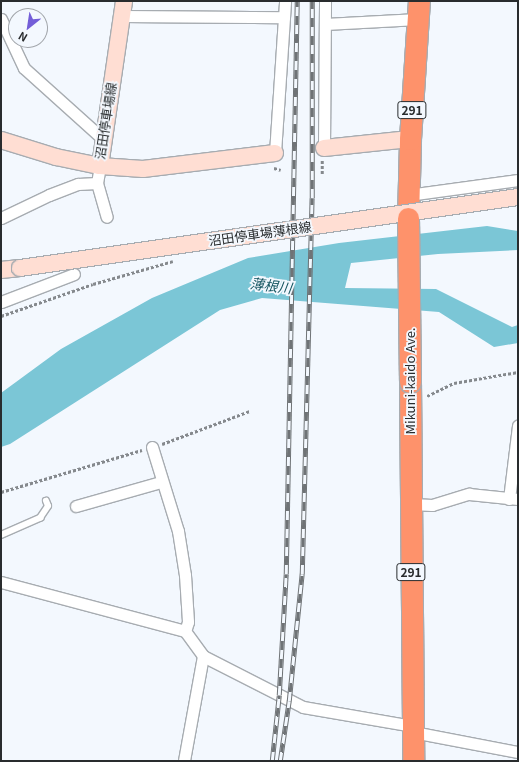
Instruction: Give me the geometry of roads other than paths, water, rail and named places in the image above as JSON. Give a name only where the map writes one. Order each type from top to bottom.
[{"type":"highway","name":"Mikuni-kaido Ave.","points":[[413,761],[408,195],[410,139],[419,10]]},
{"type":"main road","name":"沼田停車場線","points":[[1,140],[56,157],[100,166],[123,9]]},
{"type":"main road","points":[[324,148],[410,139]]},
{"type":"main road","points":[[100,166],[143,169],[275,153]]},
{"type":"main road","name":"沼田停車場薄根線","points":[[1,270],[518,197]]},
{"type":"street","points":[[275,153],[285,1]]},
{"type":"street","points":[[324,148],[325,1]]},
{"type":"street","points":[[123,9],[284,17]]},
{"type":"street","points":[[325,24],[419,10]]},
{"type":"street","points":[[1,19],[24,68],[104,141]]},
{"type":"street","points":[[100,166],[97,183],[107,217]]},
{"type":"street","points":[[408,195],[518,180]]},
{"type":"street","points":[[1,218],[49,195],[78,184],[97,183]]},
{"type":"street","points":[[1,302],[74,274]]},
{"type":"street","points":[[411,504],[432,504],[469,494],[514,499],[518,426]]},
{"type":"street","points":[[152,447],[161,482],[178,531],[185,575],[188,622],[185,631]]},
{"type":"street","points":[[76,506],[161,482]]},
{"type":"street","points":[[1,582],[185,631],[203,656],[303,707],[518,752]]},
{"type":"street","points":[[184,761],[203,656]]},
{"type":"lane","points":[[1,535],[40,518],[48,506],[46,501]]},
{"type":"water","name":"薄根川","points":[[487,226],[518,231],[518,250],[438,254],[351,263],[345,288],[436,289],[512,327],[518,325],[518,343],[494,347],[439,312],[262,298],[220,310],[10,444],[1,447],[1,393],[61,349],[152,298],[248,258],[339,243]]},
{"type":"railway","points":[[272,761],[279,695],[286,574],[297,1]]},
{"type":"railway","points":[[280,761],[289,701],[302,574],[312,198],[312,1]]}]
